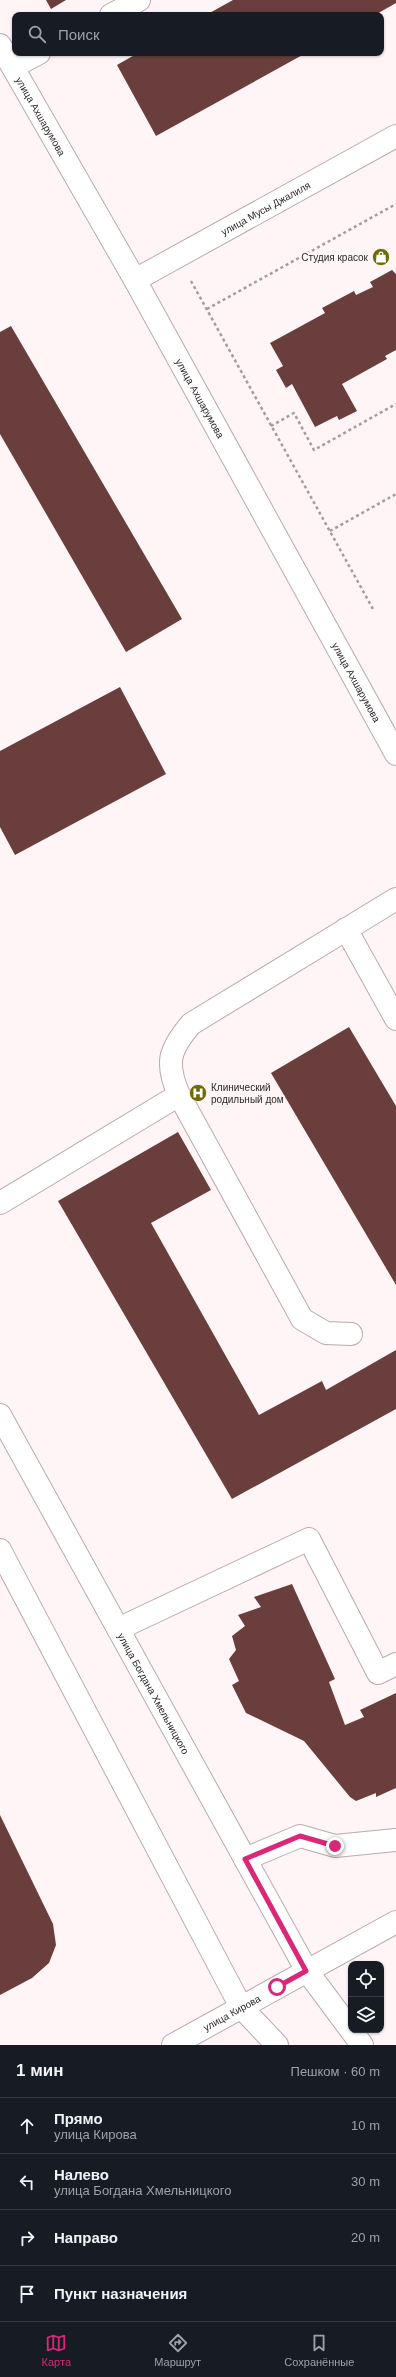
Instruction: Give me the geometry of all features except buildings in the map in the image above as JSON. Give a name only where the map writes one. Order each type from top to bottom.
[{"type":"street","points":[[117,12],[139,0]]},
{"type":"street","name":"улица Ахшарумова","points":[[0,45],[135,280],[396,754]]},
{"type":"street","points":[[13,67],[33,56]]},
{"type":"street","name":"улица Мусы Джалиля","points":[[135,280],[396,136]]},
{"type":"street","points":[[351,1334],[326,1333],[302,1319],[179,1095],[172,1078],[170,1058],[176,1042],[190,1024],[396,899]]},
{"type":"street","points":[[346,929],[396,1019]]},
{"type":"street","points":[[0,1203],[179,1095]]},
{"type":"street","name":"улица Богдана Хмельницкого","points":[[0,1415],[306,1971],[362,2045]]},
{"type":"street","points":[[118,1629],[309,1539],[378,1673],[396,1664]]},
{"type":"street","points":[[0,1550],[242,2007],[277,2045]]},
{"type":"street","points":[[245,1859],[300,1836],[335,1846],[396,1840]]},
{"type":"street","name":"улица Кирова","points":[[173,2045],[396,1922]]},
{"type":"path","points":[[207,309],[396,204]]},
{"type":"path","points":[[177,256],[373,609]]},
{"type":"path","points":[[271,426],[294,413],[314,450],[396,404]]},
{"type":"path","points":[[330,531],[396,494]]},
{"type":"place","name":"Студия красок","points":[[381,257]]},
{"type":"place","name":"Клинический родильный дом","points":[[198,1093]]},
{"type":"route","points":[[277,1987],[306,1971],[245,1859],[300,1836],[335,1846]]}]
